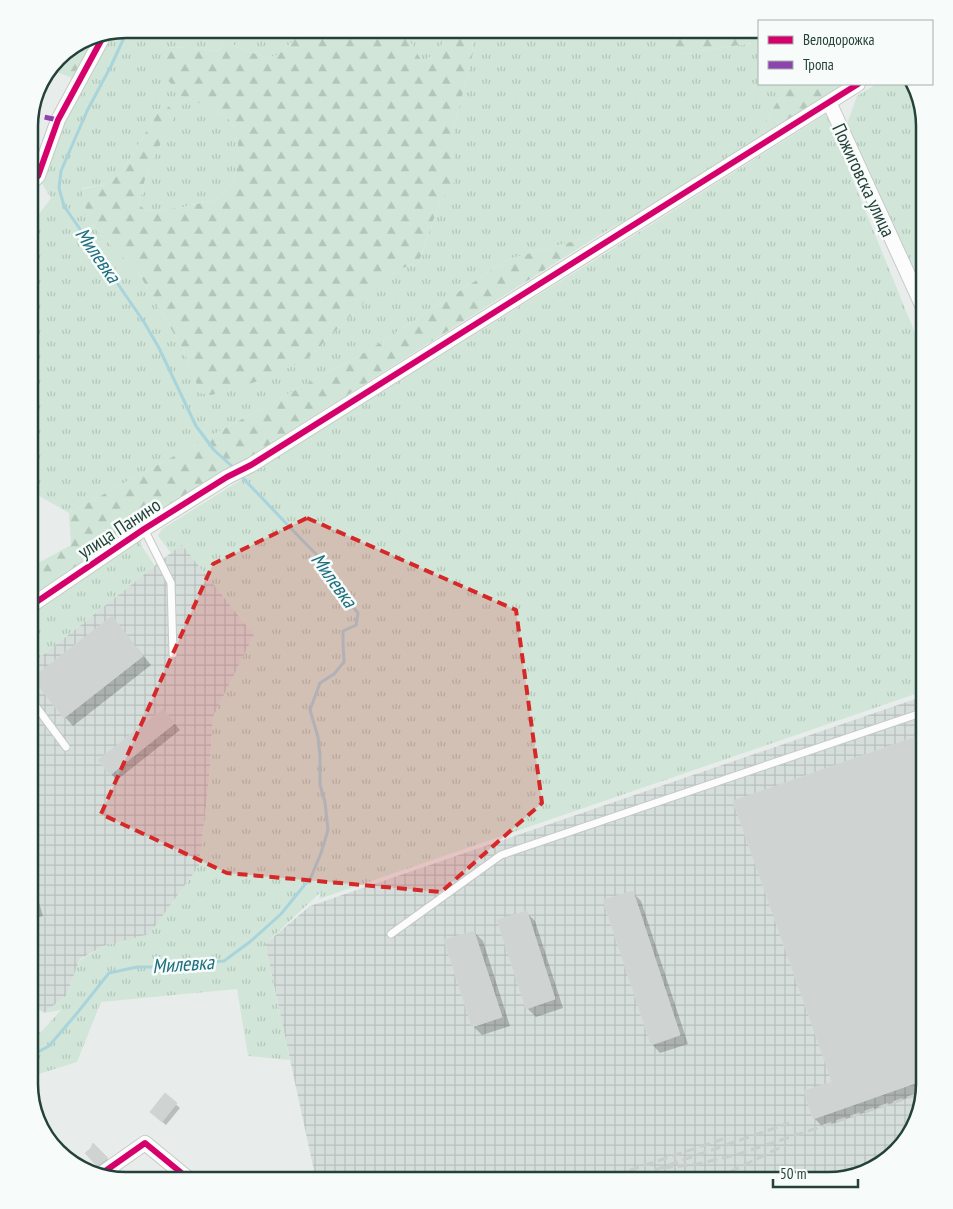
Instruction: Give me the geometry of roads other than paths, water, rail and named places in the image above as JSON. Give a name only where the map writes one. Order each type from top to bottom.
[{"type":"street","points":[[38,176],[58,120],[101,41]]},
{"type":"street","name":"улица Панино","points":[[38,601],[144,529],[227,477],[251,465],[856,85]]},
{"type":"street","name":"Пожиговска улица","points":[[829,102],[916,292]]},
{"type":"street","points":[[107,1170],[145,1143],[180,1172]]},
{"type":"lane","points":[[144,529],[170,583],[173,654]]},
{"type":"lane","points":[[38,709],[66,747]]},
{"type":"lane","points":[[391,934],[501,855],[916,715]]},
{"type":"waterway","name":"Милевка","points":[[124,38],[87,111],[61,171],[59,188],[64,206],[144,322],[159,348],[196,426],[214,450],[234,468]]},
{"type":"waterway","name":"Милевка","points":[[38,1052],[49,1046],[109,973],[137,967],[159,967],[224,961],[251,941],[281,914],[311,877],[321,853],[328,830],[325,802],[320,785],[318,737],[310,710],[320,683],[334,674],[344,662],[343,631],[356,625],[358,613],[344,596],[329,567],[240,475]]},
{"type":"railway","points":[[663,1168],[698,1164],[739,1154],[915,1095]]},
{"type":"railway","points":[[649,1172],[789,1123]]},
{"type":"railway","points":[[625,1172],[723,1139]]},
{"type":"railway","points":[[730,1172],[785,1145]]}]
